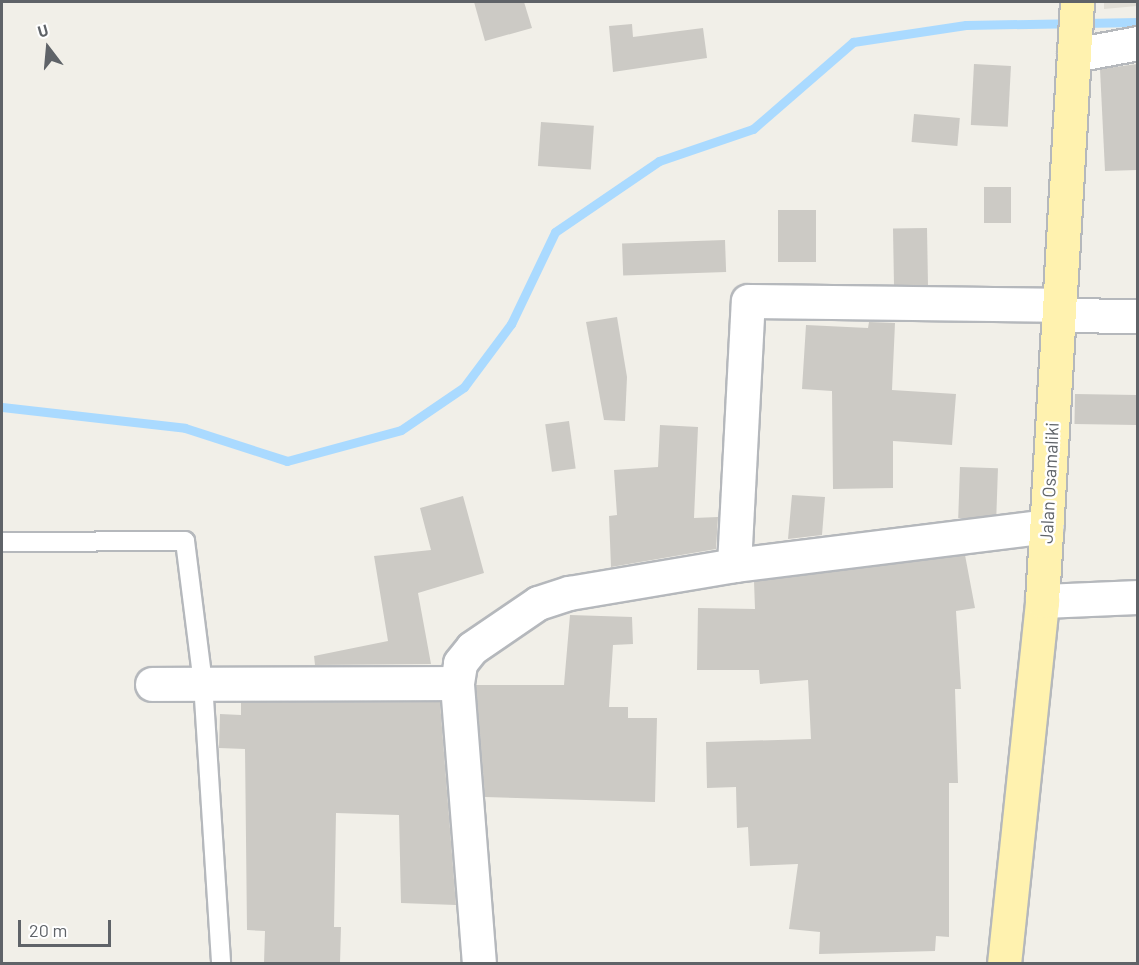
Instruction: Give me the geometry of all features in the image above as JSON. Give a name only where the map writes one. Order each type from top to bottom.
[{"type":"main road","name":"Jalan Osamaliki","points":[[1003,963],[1042,601],[1057,310],[1077,7]]},
{"type":"street","points":[[1075,50],[1137,43]]},
{"type":"street","points":[[734,565],[747,302],[1057,310],[1137,316]]},
{"type":"street","points":[[479,963],[457,683],[460,663],[472,648],[538,603],[568,593],[734,565],[1047,526]]},
{"type":"street","points":[[1042,601],[1137,597]]},
{"type":"street","points":[[152,684],[457,683]]},
{"type":"lane","points":[[2,543],[185,542],[203,683],[221,963]]},
{"type":"shaded area","points":[[1104,2],[1137,2],[1137,6],[1104,9]]},
{"type":"building","points":[[474,2],[524,2],[532,28],[485,41]]},
{"type":"building","points":[[632,24],[633,37],[703,28],[707,58],[613,72],[609,26]]},
{"type":"building","points":[[974,64],[1011,66],[1008,127],[971,125]]},
{"type":"building","points":[[1137,64],[1137,170],[1105,171],[1100,69]]},
{"type":"building","points":[[914,114],[960,118],[957,146],[912,142]]},
{"type":"building","points":[[541,122],[594,126],[591,170],[538,166]]},
{"type":"building","points":[[984,187],[1011,187],[1011,223],[984,223]]},
{"type":"building","points":[[778,210],[816,210],[816,262],[778,262]]},
{"type":"building","points":[[927,228],[928,285],[894,286],[893,229]]},
{"type":"building","points":[[725,240],[726,272],[623,276],[622,244]]},
{"type":"building","points":[[617,317],[627,377],[625,421],[604,420],[586,322]]},
{"type":"building","points":[[869,322],[895,323],[892,390],[956,394],[952,445],[893,441],[893,488],[833,489],[832,391],[802,389],[806,325],[868,328]]},
{"type":"building","points":[[1075,394],[1137,395],[1136,425],[1074,424]]},
{"type":"building","points":[[569,421],[576,469],[552,472],[545,424]]},
{"type":"building","points":[[660,425],[698,427],[694,518],[718,517],[716,549],[611,567],[609,516],[617,515],[614,470],[658,467]]},
{"type":"building","points":[[960,467],[998,468],[996,519],[958,518]]},
{"type":"building","points":[[792,495],[825,497],[822,535],[788,539]]},
{"type":"building","points":[[463,496],[484,573],[418,593],[431,664],[315,665],[314,656],[388,641],[374,556],[431,550],[420,508]]},
{"type":"building","points":[[965,555],[975,608],[956,611],[961,689],[955,689],[958,783],[949,783],[949,937],[936,936],[935,951],[819,954],[820,932],[789,929],[798,864],[750,866],[748,827],[737,828],[736,787],[707,788],[706,742],[811,739],[808,680],[760,684],[759,670],[697,670],[698,608],[755,609],[754,581]]},
{"type":"building","points":[[570,615],[632,617],[633,644],[613,645],[609,707],[628,707],[628,718],[657,718],[655,802],[485,797],[476,685],[564,685]]},
{"type":"building","points":[[440,702],[456,905],[401,903],[399,815],[336,813],[334,927],[341,927],[340,963],[264,963],[265,931],[247,930],[245,749],[219,748],[220,714],[241,715],[241,703]]},
{"type":"waterway","points":[[2,407],[185,428],[287,461],[401,430],[464,387],[511,324],[555,232],[659,161],[753,129],[853,42],[966,25],[1138,22]]}]
